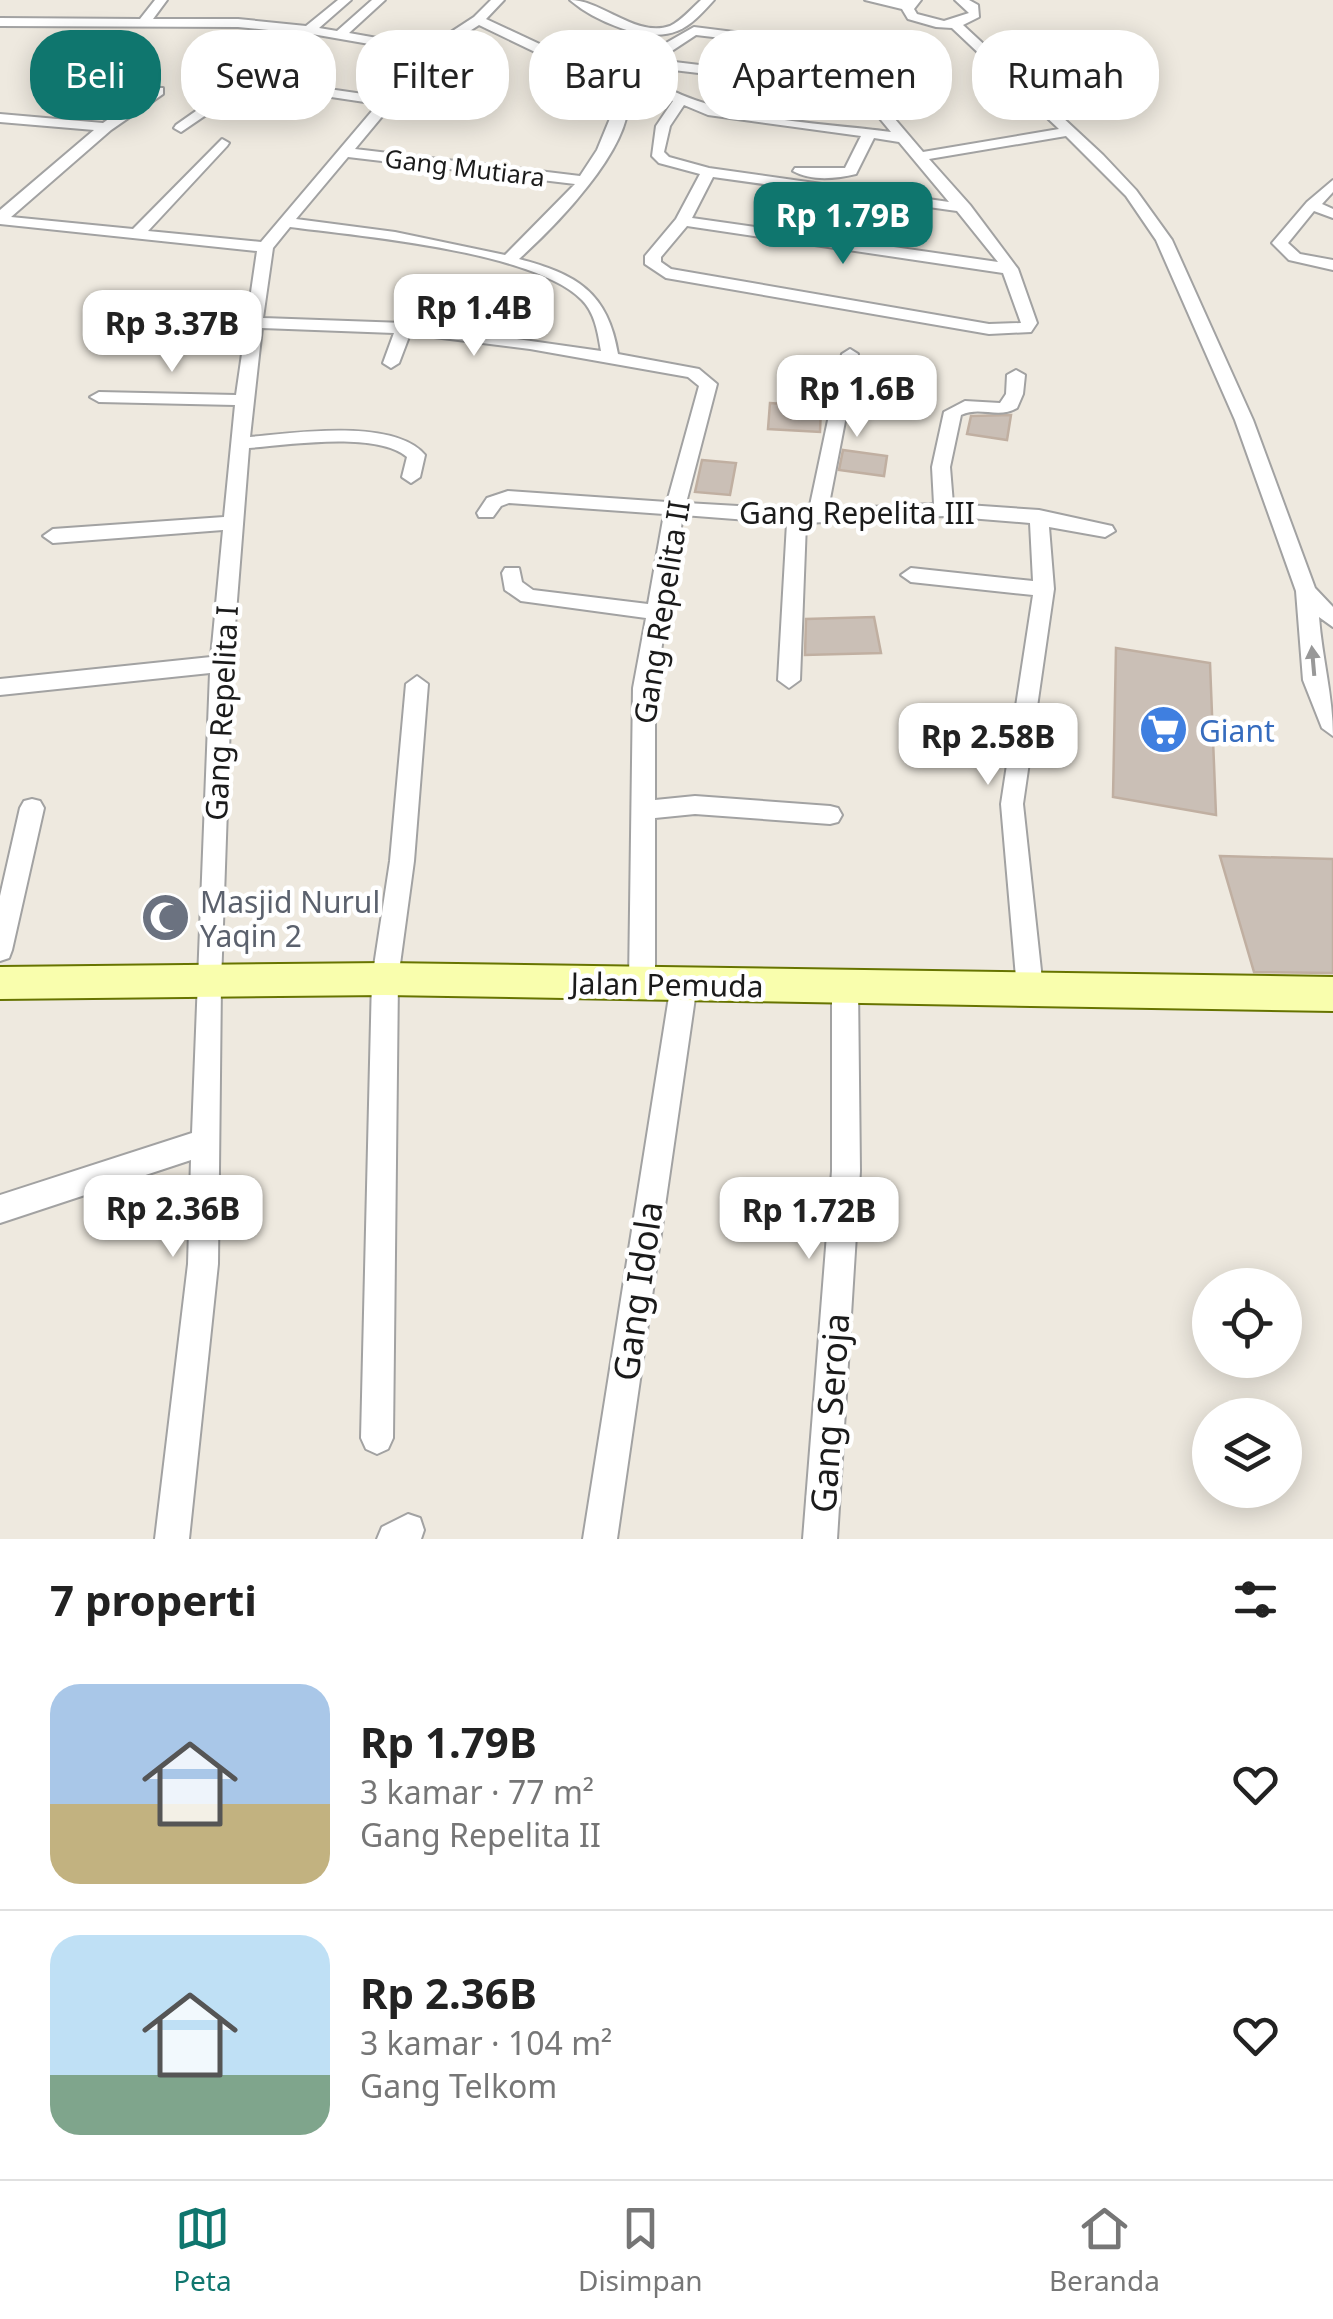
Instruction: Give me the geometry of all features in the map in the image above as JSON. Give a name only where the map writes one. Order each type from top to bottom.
[{"type":"main road","name":"Jalan Pemuda","points":[[0,983],[384,979],[1333,994]]},
{"type":"street","points":[[145,21],[161,0]]},
{"type":"street","points":[[0,22],[145,21],[310,30],[344,0]]},
{"type":"street","points":[[340,35],[379,0]]},
{"type":"street","points":[[460,30],[509,0]]},
{"type":"street","points":[[576,0],[592,12],[663,30],[674,28],[708,0]]},
{"type":"street","points":[[872,0],[912,3],[909,12],[924,21],[956,24],[975,14],[974,8],[961,0]]},
{"type":"street","points":[[489,10],[588,72],[623,103],[586,182],[552,222],[508,260]]},
{"type":"street","points":[[330,12],[360,18]]},
{"type":"street","points":[[956,24],[1131,193],[1164,240],[1244,420],[1306,591],[1314,680],[1333,728]]},
{"type":"street","points":[[336,34],[356,38]]},
{"type":"street","points":[[902,138],[708,111],[680,101],[663,126],[657,152],[664,160],[708,172],[965,208]]},
{"type":"street","points":[[0,118],[106,128]]},
{"type":"street","points":[[0,219],[27,192],[117,120]]},
{"type":"street","points":[[182,128],[193,120]]},
{"type":"street","points":[[0,219],[265,247],[370,120]]},
{"type":"street","points":[[708,172],[683,221],[653,256],[656,270],[1012,331],[1025,329],[1029,323],[1010,269],[965,208],[887,120]]},
{"type":"street","points":[[918,156],[1068,131]]},
{"type":"street","points":[[751,177],[756,170],[773,168],[843,174],[851,171],[869,135]]},
{"type":"street","points":[[136,234],[222,142]]},
{"type":"street","name":"Gang Mutiara","points":[[343,152],[586,182]]},
{"type":"street","points":[[1333,184],[1280,243],[1288,255],[1333,264]]},
{"type":"street","points":[[0,189],[27,192]]},
{"type":"street","points":[[1312,205],[1333,214]]},
{"type":"street","points":[[683,221],[1010,269]]},
{"type":"street","points":[[257,323],[404,328],[526,341],[610,356],[606,327],[585,294],[508,260],[283,222]]},
{"type":"street","name":"Gang Repelita I","points":[[172,1539],[203,1264],[208,983],[221,664],[244,400],[265,247]]},
{"type":"street","points":[[391,364],[404,328]]},
{"type":"street","points":[[789,680],[807,517],[850,354]]},
{"type":"street","name":"Gang Repelita II","points":[[610,356],[693,373],[704,377],[709,392],[675,508],[644,688],[642,984]]},
{"type":"street","points":[[944,510],[941,467],[953,412],[966,404],[1003,410],[1012,406],[1016,375]]},
{"type":"street","points":[[99,397],[244,400]]},
{"type":"street","points":[[240,443],[316,438],[400,442],[416,456],[410,476]]},
{"type":"street","name":"Gang Repelita III","points":[[486,514],[494,502],[508,497],[807,517],[944,510],[1039,516],[1104,531]]},
{"type":"street","points":[[1030,990],[1012,804],[1044,589],[1039,516]]},
{"type":"street","points":[[53,536],[234,523]]},
{"type":"street","points":[[512,573],[512,584],[528,596],[656,612]]},
{"type":"street","points":[[911,576],[1044,589]]},
{"type":"street","points":[[1306,591],[1333,620]]},
{"type":"street","points":[[0,687],[221,664]]},
{"type":"street","points":[[377,1438],[384,979],[402,861],[417,684]]},
{"type":"street","points":[[644,810],[695,805],[830,815]]},
{"type":"street","points":[[0,950],[32,808]]},
{"type":"street","name":"Gang Idola","points":[[600,1539],[684,984]]},
{"type":"street","name":"Gang Seroja","points":[[820,1539],[846,1171],[845,986]]},
{"type":"street","points":[[0,1209],[204,1142]]},
{"type":"building","points":[[865,374],[911,378],[909,401],[862,396]]},
{"type":"building","points":[[770,403],[821,407],[820,432],[768,429]]},
{"type":"building","points":[[1011,415],[1007,440],[967,434],[971,416]]},
{"type":"building","points":[[843,450],[887,456],[884,476],[839,470]]},
{"type":"building","points":[[702,460],[736,463],[730,495],[695,492]]},
{"type":"building","points":[[874,617],[881,653],[805,655],[806,619]]},
{"type":"building","name":"Giant","points":[[1116,648],[1210,663],[1216,815],[1113,797]]},
{"type":"building","points":[[1220,856],[1333,859],[1333,973],[1254,972]]},
{"type":"place","name":"Giant","points":[[1164,730]]},
{"type":"place","name":"Masjid Nurul Yaqin 2","points":[[165,918]]}]
